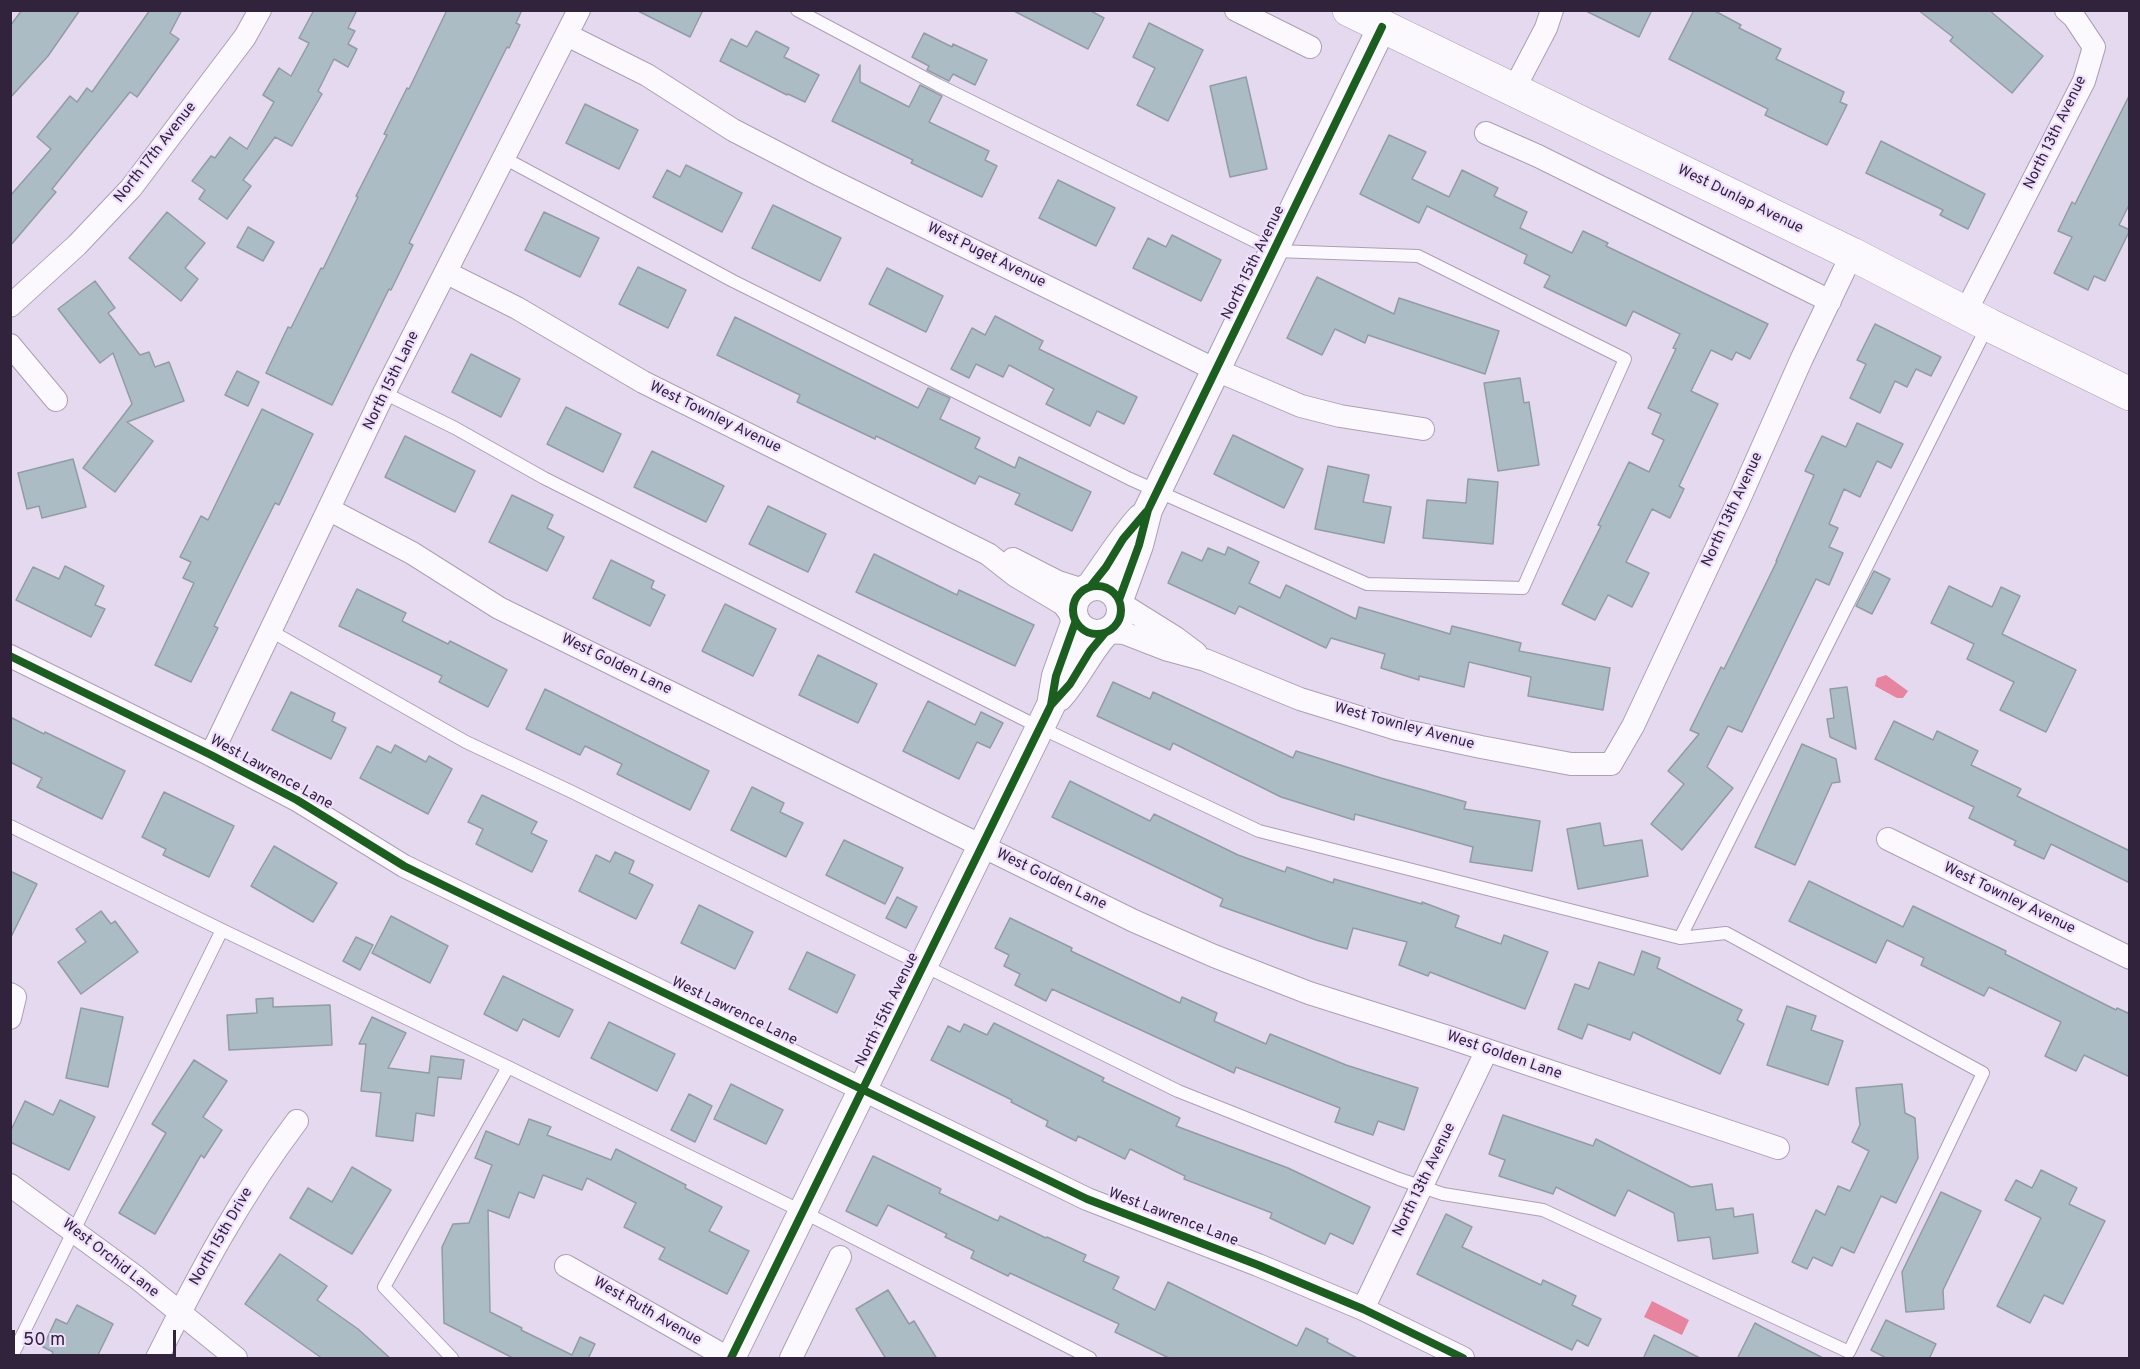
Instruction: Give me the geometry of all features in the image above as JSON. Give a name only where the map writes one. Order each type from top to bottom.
[{"type":"main road","name":"West Dunlap Avenue","points":[[1349,10],[1852,254],[1977,319],[2130,394]]},
{"type":"street","name":"North 17th Avenue","points":[[10,306],[77,245],[131,188],[245,37],[260,10]]},
{"type":"street","name":"North 15th Lane","points":[[211,755],[384,393],[579,10]]},
{"type":"street","points":[[1236,10],[1310,47]]},
{"type":"street","points":[[1513,91],[1546,28],[1552,10]]},
{"type":"street","name":"North 13th Avenue","points":[[1977,319],[2084,81],[2094,47],[2074,17],[2066,10]]},
{"type":"street","name":"North 15th Avenue","points":[[730,1359],[1046,716],[1070,684],[1090,651],[1114,628],[1121,617],[1120,602],[1152,501],[1382,27]]},
{"type":"street","name":"West Puget Avenue","points":[[567,36],[647,75],[752,140],[1216,370],[1302,406],[1340,416],[1423,429]]},
{"type":"street","points":[[1486,133],[1538,156],[1830,301]]},
{"type":"street","name":"North 13th Avenue","points":[[1611,764],[1633,726],[1852,254]]},
{"type":"street","name":"West Townley Avenue","points":[[447,273],[517,308],[644,382],[988,554],[1016,576],[1063,604],[1074,620]]},
{"type":"street","points":[[10,345],[56,400]]},
{"type":"street","name":"North 15th Avenue","points":[[1046,716],[1074,620],[1074,602],[1106,567],[1123,538],[1152,501]]},
{"type":"street","name":"West Golden Lane","points":[[330,510],[412,553],[499,608],[1134,921],[1214,956],[1309,993],[1778,1148]]},
{"type":"street","name":"West Townley Avenue","points":[[988,554],[1017,560],[1058,582],[1086,589]]},
{"type":"street","points":[[1086,589],[1104,587],[1115,594],[1120,602]]},
{"type":"street","name":"West Townley Avenue","points":[[1120,602],[1176,638],[1205,660]]},
{"type":"street","points":[[1074,620],[1088,632],[1096,635],[1107,633]]},
{"type":"street","name":"West Townley Avenue","points":[[1107,633],[1124,633],[1168,650],[1205,660],[1300,699],[1397,729],[1570,764],[1611,764]]},
{"type":"street","name":"West Lawrence Lane","points":[[10,656],[297,800],[404,866],[1087,1199],[1258,1265],[1363,1309],[1463,1359]]},
{"type":"street","name":"West Townley Avenue","points":[[1888,839],[2130,958]]},
{"type":"street","name":"North 13th Avenue","points":[[1363,1309],[1487,1050]]},
{"type":"street","name":"North 15th Drive","points":[[157,1359],[228,1222],[268,1159],[297,1121]]},
{"type":"street","name":"West Orchid Lane","points":[[10,1185],[136,1277],[237,1359]]},
{"type":"street","points":[[791,1359],[840,1257]]},
{"type":"street","name":"West Ruth Avenue","points":[[566,1266],[730,1359]]},
{"type":"lane","points":[[504,158],[1152,501],[1367,584],[1523,588],[1625,359],[1418,256],[1275,251],[938,85],[797,10]]},
{"type":"lane","points":[[1680,938],[1977,319]]},
{"type":"lane","points":[[269,630],[466,742],[1178,1091],[1443,1194],[1543,1210],[1849,1352],[1983,1073],[1726,933],[1680,938],[1259,831],[1046,716],[544,478],[455,428],[384,393]]},
{"type":"lane","points":[[10,826],[803,1212],[1090,1359]]},
{"type":"lane","points":[[10,1359],[222,930]]},
{"type":"lane","points":[[452,1359],[384,1287],[508,1067]]},
{"type":"shaded area","points":[[1886,675],[1908,691],[1903,698],[1897,698],[1875,686],[1877,678]]},
{"type":"shaded area","points":[[1652,1301],[1689,1320],[1682,1335],[1644,1317]]},
{"type":"building","points":[[22,10],[80,10],[48,56],[10,98],[10,26]]},
{"type":"building","points":[[150,10],[182,10],[170,33],[179,39],[137,97],[130,92],[52,189],[56,192],[10,246],[10,196],[51,149],[37,137],[70,96],[77,102],[87,88],[92,92]]},
{"type":"building","points":[[314,10],[357,10],[348,28],[355,31],[348,44],[357,49],[348,67],[334,59],[318,91],[322,94],[292,146],[275,137],[243,180],[251,186],[227,219],[199,199],[205,190],[192,181],[211,156],[215,158],[230,137],[247,149],[274,102],[263,95],[279,68],[291,76],[309,43],[299,38]]},
{"type":"building","points":[[447,10],[522,10],[516,23],[520,25],[509,48],[507,47],[409,243],[413,245],[332,405],[266,373],[288,327],[291,328],[321,268],[323,269],[387,135],[384,134],[407,88],[409,89]]},
{"type":"building","points":[[636,10],[703,10],[690,37]]},
{"type":"building","points":[[1012,10],[1089,10],[1104,18],[1088,49]]},
{"type":"building","points":[[1584,10],[1652,10],[1639,37]]},
{"type":"building","points":[[1694,10],[1713,10],[1741,25],[1739,28],[1781,49],[1776,59],[1844,92],[1840,102],[1847,105],[1827,145],[1765,115],[1768,109],[1669,59]]},
{"type":"building","points":[[1918,10],[1989,10],[2043,56],[2012,93],[1950,41],[1953,37]]},
{"type":"building","points":[[1149,23],[1203,50],[1168,121],[1137,105],[1155,68],[1133,57]]},
{"type":"building","points":[[756,31],[789,48],[784,57],[819,75],[805,102],[720,61],[731,39],[747,47]]},
{"type":"building","points":[[924,33],[952,47],[953,44],[987,60],[975,85],[953,74],[949,81],[927,70],[929,66],[912,57]]},
{"type":"building","points":[[860,65],[860,82],[909,107],[920,85],[942,96],[929,122],[989,151],[985,160],[997,166],[982,197],[911,163],[913,160],[832,121]]},
{"type":"building","points":[[1246,77],[1267,169],[1230,177],[1210,86]]},
{"type":"building","points":[[2130,94],[2130,203],[2119,225],[2130,230],[2105,281],[2094,276],[2088,290],[2054,273],[2072,237],[2058,231],[2072,202],[2075,204]]},
{"type":"building","points":[[585,104],[638,130],[619,169],[566,143]]},
{"type":"building","points":[[1389,135],[1426,152],[1412,179],[1449,197],[1462,170],[1498,188],[1494,196],[1527,212],[1520,228],[1572,253],[1583,231],[1608,243],[1606,246],[1768,324],[1750,359],[1736,352],[1732,360],[1711,350],[1691,391],[1718,404],[1679,486],[1684,489],[1670,518],[1652,509],[1626,562],[1649,573],[1632,607],[1608,595],[1595,620],[1562,604],[1601,526],[1598,525],[1629,462],[1649,472],[1664,440],[1652,434],[1661,414],[1648,408],[1676,349],[1673,348],[1680,334],[1633,311],[1626,326],[1544,287],[1550,276],[1524,263],[1527,255],[1427,206],[1419,223],[1360,194]]},
{"type":"building","points":[[1881,141],[1985,194],[1968,229],[1940,215],[1943,210],[1866,173]]},
{"type":"building","points":[[686,165],[742,193],[722,232],[653,197],[667,170],[680,177]]},
{"type":"building","points":[[1058,180],[1115,208],[1096,246],[1039,218]]},
{"type":"building","points":[[773,205],[841,238],[820,281],[752,248]]},
{"type":"building","points":[[167,212],[205,243],[185,268],[198,279],[181,301],[129,258]]},
{"type":"building","points":[[544,212],[599,238],[580,277],[525,250]]},
{"type":"building","points":[[248,227],[274,242],[263,261],[237,247]]},
{"type":"building","points":[[1172,235],[1221,260],[1201,301],[1133,268],[1148,238],[1166,247]]},
{"type":"building","points":[[638,267],[686,290],[668,328],[619,304]]},
{"type":"building","points":[[887,268],[943,296],[926,332],[869,304]]},
{"type":"building","points":[[1317,277],[1394,314],[1399,298],[1499,331],[1485,374],[1368,335],[1365,343],[1335,329],[1322,355],[1287,338]]},
{"type":"building","points":[[95,281],[115,308],[108,313],[140,355],[149,352],[155,367],[169,362],[184,401],[127,422],[153,441],[115,492],[83,468],[132,404],[113,353],[100,363],[58,309]]},
{"type":"building","points":[[995,316],[1043,341],[1039,349],[1137,397],[1124,424],[1097,411],[1090,426],[1046,404],[1054,389],[1009,365],[1003,377],[976,364],[969,378],[951,369],[972,328],[985,335]]},
{"type":"building","points":[[735,317],[918,408],[928,388],[950,398],[940,419],[980,438],[975,448],[1015,468],[1019,457],[1091,492],[1072,531],[1015,504],[1020,494],[979,476],[975,484],[876,436],[875,439],[797,402],[800,395],[717,355]]},
{"type":"building","points":[[1875,324],[1941,357],[1931,376],[1916,369],[1907,387],[1895,381],[1880,413],[1850,398],[1866,364],[1857,360]]},
{"type":"building","points":[[471,354],[520,379],[501,417],[452,392]]},
{"type":"building","points":[[237,371],[259,382],[248,406],[225,395]]},
{"type":"building","points":[[1520,378],[1524,403],[1529,402],[1539,465],[1498,471],[1484,383]]},
{"type":"building","points":[[566,407],[621,434],[603,472],[547,444]]},
{"type":"building","points":[[262,409],[313,434],[279,505],[275,503],[243,567],[214,626],[218,628],[191,682],[155,665],[194,583],[183,578],[191,562],[180,557],[201,516],[208,520]]},
{"type":"building","points":[[1857,423],[1903,444],[1891,468],[1877,461],[1860,497],[1844,489],[1829,524],[1838,528],[1829,547],[1843,553],[1829,585],[1816,579],[1742,732],[1728,726],[1707,767],[1733,788],[1682,850],[1651,824],[1684,784],[1668,771],[1699,734],[1690,730],[1721,667],[1724,669],[1777,561],[1814,475],[1805,471],[1822,436],[1846,447]]},
{"type":"building","points":[[1233,435],[1303,469],[1284,508],[1214,474]]},
{"type":"building","points":[[405,436],[475,471],[455,512],[385,477]]},
{"type":"building","points":[[652,451],[724,486],[706,522],[634,487]]},
{"type":"building","points":[[73,459],[86,507],[42,518],[39,506],[27,509],[18,473]]},
{"type":"building","points":[[1328,466],[1369,475],[1363,502],[1391,507],[1384,543],[1315,529]]},
{"type":"building","points":[[1468,479],[1498,482],[1493,544],[1423,538],[1427,500],[1466,503]]},
{"type":"building","points":[[512,495],[553,515],[547,528],[564,537],[547,571],[489,542]]},
{"type":"building","points":[[768,506],[826,534],[808,572],[749,544]]},
{"type":"building","points":[[1228,547],[1259,562],[1249,583],[1280,598],[1286,585],[1356,619],[1359,607],[1450,634],[1452,626],[1521,643],[1519,651],[1610,668],[1603,710],[1528,696],[1531,677],[1469,662],[1464,687],[1419,676],[1419,680],[1381,668],[1385,654],[1331,638],[1326,648],[1239,606],[1235,614],[1168,583],[1182,552],[1202,561],[1208,548],[1225,555]]},
{"type":"building","points":[[874,554],[957,595],[959,590],[1034,625],[1015,666],[856,592]]},
{"type":"building","points":[[611,560],[654,581],[651,588],[665,595],[650,626],[593,598]]},
{"type":"building","points":[[65,566],[104,586],[95,605],[105,609],[91,637],[16,600],[33,567],[59,579]]},
{"type":"building","points":[[1874,571],[1890,579],[1872,614],[1856,606]]},
{"type":"building","points":[[1949,586],[1992,607],[2001,587],[2020,596],[2002,634],[2076,670],[2046,732],[2000,710],[2014,682],[1967,659],[1974,644],[1931,623]]},
{"type":"building","points":[[357,589],[406,613],[402,621],[448,644],[450,641],[507,670],[488,707],[439,682],[442,676],[339,626]]},
{"type":"building","points":[[725,604],[776,629],[753,676],[702,651]]},
{"type":"building","points":[[818,655],[877,684],[858,723],[799,695]]},
{"type":"building","points":[[1113,682],[1150,699],[1153,692],[1293,758],[1296,751],[1466,802],[1464,809],[1540,821],[1532,871],[1470,862],[1473,847],[1355,814],[1354,820],[1281,797],[1173,743],[1170,750],[1097,716]]},
{"type":"building","points":[[1847,687],[1856,749],[1830,737],[1827,719],[1834,718],[1830,689]]},
{"type":"building","points":[[545,689],[709,771],[690,810],[617,774],[622,764],[585,746],[580,755],[526,729]]},
{"type":"building","points":[[291,692],[335,713],[332,721],[346,728],[331,759],[272,730]]},
{"type":"building","points":[[928,701],[975,725],[981,712],[1003,723],[990,748],[977,742],[959,779],[903,751]]},
{"type":"building","points":[[10,717],[125,771],[102,819],[37,787],[42,778],[10,762]]},
{"type":"building","points":[[1894,721],[1933,740],[1937,731],[1978,751],[1971,765],[2021,789],[2017,796],[2130,851],[2130,883],[2051,844],[2044,859],[2014,845],[2016,841],[1969,818],[1974,807],[1875,759]]},
{"type":"building","points":[[1802,744],[1836,759],[1840,782],[1832,783],[1795,865],[1755,847]]},
{"type":"building","points":[[395,745],[426,762],[429,756],[452,769],[428,814],[360,778],[377,746],[391,753]]},
{"type":"building","points":[[1070,781],[1150,821],[1154,814],[1238,855],[1285,872],[1287,867],[1333,883],[1334,879],[1422,904],[1422,902],[1459,916],[1455,927],[1501,944],[1504,935],[1548,952],[1525,1009],[1430,972],[1428,976],[1399,965],[1407,942],[1353,928],[1347,949],[1220,906],[1223,899],[1052,817]]},
{"type":"building","points":[[752,787],[784,803],[780,812],[803,823],[786,857],[731,830]]},
{"type":"building","points":[[164,792],[234,826],[209,877],[163,855],[166,849],[142,837]]},
{"type":"building","points":[[482,795],[537,822],[531,833],[547,841],[532,872],[476,844],[483,829],[468,822]]},
{"type":"building","points":[[1600,823],[1604,846],[1642,840],[1648,876],[1578,889],[1567,829]]},
{"type":"building","points":[[844,840],[903,868],[885,904],[826,875]]},
{"type":"building","points":[[274,846],[337,883],[313,922],[251,886]]},
{"type":"building","points":[[615,852],[634,861],[629,873],[653,885],[636,919],[579,891],[596,855],[610,862]]},
{"type":"building","points":[[10,871],[37,884],[10,939]]},
{"type":"building","points":[[1809,881],[1903,927],[1913,906],[2006,951],[2005,954],[2116,1010],[2117,1008],[2130,1014],[2130,1077],[2084,1055],[2076,1071],[2045,1056],[2061,1022],[1989,987],[1984,996],[1921,965],[1924,958],[1887,940],[1876,963],[1789,921]]},
{"type":"building","points":[[897,897],[917,907],[906,928],[886,918]]},
{"type":"building","points":[[699,905],[753,932],[735,969],[681,943]]},
{"type":"building","points":[[101,911],[111,924],[115,921],[138,952],[81,994],[58,962],[86,942],[76,929]]},
{"type":"building","points":[[391,916],[448,946],[430,983],[372,953]]},
{"type":"building","points":[[1010,918],[1072,948],[1071,951],[1180,1003],[1182,997],[1217,1013],[1214,1021],[1266,1044],[1270,1034],[1346,1065],[1418,1088],[1404,1130],[1378,1121],[1373,1135],[1335,1122],[1340,1108],[1236,1067],[1234,1073],[1052,989],[1046,1001],[1015,985],[1020,974],[1004,966],[1009,955],[995,948]]},
{"type":"building","points":[[356,937],[373,945],[360,970],[343,961]]},
{"type":"building","points":[[1642,951],[1660,958],[1657,968],[1742,1010],[1737,1020],[1744,1024],[1720,1074],[1633,1032],[1630,1040],[1588,1024],[1582,1039],[1558,1029],[1575,984],[1589,989],[1599,962],[1634,975]]},
{"type":"building","points":[[807,952],[855,975],[837,1013],[789,989]]},
{"type":"building","points":[[503,976],[573,1010],[559,1037],[523,1019],[517,1031],[484,1014]]},
{"type":"building","points":[[273,998],[273,1007],[330,1005],[332,1045],[229,1050],[227,1015],[257,1013],[256,999]]},
{"type":"building","points":[[1787,1006],[1816,1016],[1811,1030],[1843,1041],[1828,1085],[1767,1065]]},
{"type":"building","points":[[81,1008],[123,1017],[108,1087],[66,1078]]},
{"type":"building","points":[[372,1017],[406,1033],[388,1068],[429,1073],[431,1056],[464,1060],[461,1079],[438,1077],[434,1116],[416,1113],[413,1141],[376,1136],[381,1093],[361,1091],[366,1044],[359,1044]]},
{"type":"building","points":[[609,1022],[675,1054],[657,1091],[591,1058]]},
{"type":"building","points":[[994,1023],[1104,1078],[1102,1081],[1180,1118],[1176,1126],[1288,1168],[1370,1207],[1353,1244],[1330,1233],[1325,1244],[1270,1218],[1272,1213],[1184,1179],[1185,1176],[1130,1149],[1125,1159],[1078,1136],[1076,1141],[1046,1126],[1048,1121],[1011,1102],[1012,1100],[931,1060],[948,1026],[960,1032],[964,1024],[987,1035]]},
{"type":"building","points":[[194,1060],[227,1081],[203,1117],[222,1130],[204,1158],[201,1155],[155,1234],[119,1213],[166,1133],[152,1124]]},
{"type":"building","points":[[731,1084],[783,1110],[766,1144],[714,1119]]},
{"type":"building","points":[[1902,1084],[1905,1113],[1915,1118],[1918,1158],[1896,1203],[1881,1196],[1854,1253],[1841,1247],[1832,1266],[1813,1257],[1807,1269],[1792,1262],[1816,1210],[1825,1215],[1838,1186],[1850,1191],[1869,1151],[1852,1142],[1860,1125],[1856,1088]]},
{"type":"building","points":[[689,1094],[712,1106],[695,1142],[671,1130]]},
{"type":"building","points":[[60,1100],[95,1117],[69,1170],[10,1142],[10,1132],[25,1101],[53,1115]]},
{"type":"building","points":[[1503,1115],[1593,1146],[1596,1139],[1691,1187],[1712,1184],[1716,1210],[1733,1208],[1734,1217],[1753,1214],[1758,1253],[1713,1259],[1710,1237],[1678,1241],[1674,1213],[1628,1190],[1615,1216],[1556,1187],[1553,1194],[1499,1176],[1505,1160],[1489,1154]]},
{"type":"building","points":[[529,1119],[551,1127],[547,1135],[611,1160],[616,1149],[686,1185],[685,1188],[722,1207],[709,1231],[749,1251],[727,1294],[659,1259],[665,1248],[624,1227],[636,1203],[587,1178],[582,1190],[543,1175],[534,1198],[519,1192],[509,1218],[488,1210],[490,1312],[572,1355],[580,1337],[595,1344],[588,1359],[515,1359],[444,1323],[442,1247],[453,1224],[469,1223],[492,1165],[475,1158],[486,1131],[519,1145]]},
{"type":"building","points":[[873,1156],[941,1189],[939,1193],[998,1221],[1000,1216],[1086,1255],[1083,1261],[1119,1277],[1113,1289],[1155,1310],[1168,1282],[1297,1346],[1306,1328],[1359,1359],[1171,1359],[1115,1332],[1119,1324],[1010,1273],[1008,1276],[971,1258],[974,1251],[945,1237],[947,1234],[888,1205],[877,1226],[846,1211]]},
{"type":"building","points":[[352,1167],[391,1190],[352,1254],[290,1218],[308,1188],[332,1202]]},
{"type":"building","points":[[2041,1170],[2077,1188],[2069,1204],[2105,1221],[2063,1304],[2044,1295],[2030,1323],[1997,1306],[2041,1218],[2005,1200],[2016,1180],[2032,1188]]},
{"type":"building","points":[[1941,1192],[1981,1211],[1943,1290],[1944,1309],[1906,1312],[1902,1272]]},
{"type":"building","points":[[1446,1214],[1472,1227],[1462,1247],[1541,1285],[1543,1280],[1576,1296],[1572,1305],[1601,1319],[1588,1346],[1577,1340],[1572,1350],[1417,1274]]},
{"type":"building","points":[[280,1254],[327,1286],[317,1300],[358,1329],[391,1359],[323,1359],[245,1304]]},
{"type":"building","points":[[888,1290],[909,1324],[914,1321],[937,1359],[886,1359],[856,1309]]},
{"type":"building","points":[[77,1305],[113,1324],[96,1359],[50,1359],[53,1352],[43,1347],[56,1319],[67,1324]]},
{"type":"building","points":[[1886,1320],[1936,1344],[1929,1359],[1888,1359],[1871,1350]]},
{"type":"building","points":[[1755,1323],[1762,1327],[1825,1359],[1737,1359]]},
{"type":"building","points":[[1654,1335],[1702,1359],[1643,1359]]},
{"type":"cycle path","points":[[1119,600],[1139,545],[1148,510],[1382,27]]},
{"type":"cycle path","points":[[1090,587],[1106,567],[1123,539],[1146,512]]},
{"type":"cycle path","points":[[1092,586],[1102,586],[1114,593],[1121,605],[1121,610],[1121,615],[1114,627],[1102,634],[1092,634],[1077,623],[1073,615],[1073,605],[1084,590],[1092,586]]},
{"type":"cycle path","points":[[731,1358],[1051,705],[1056,676],[1075,623]]},
{"type":"cycle path","points":[[1051,705],[1070,684],[1090,651],[1105,633]]},
{"type":"cycle path","points":[[10,656],[297,800],[404,866],[1087,1199],[1258,1265],[1363,1309],[1463,1358]]}]
